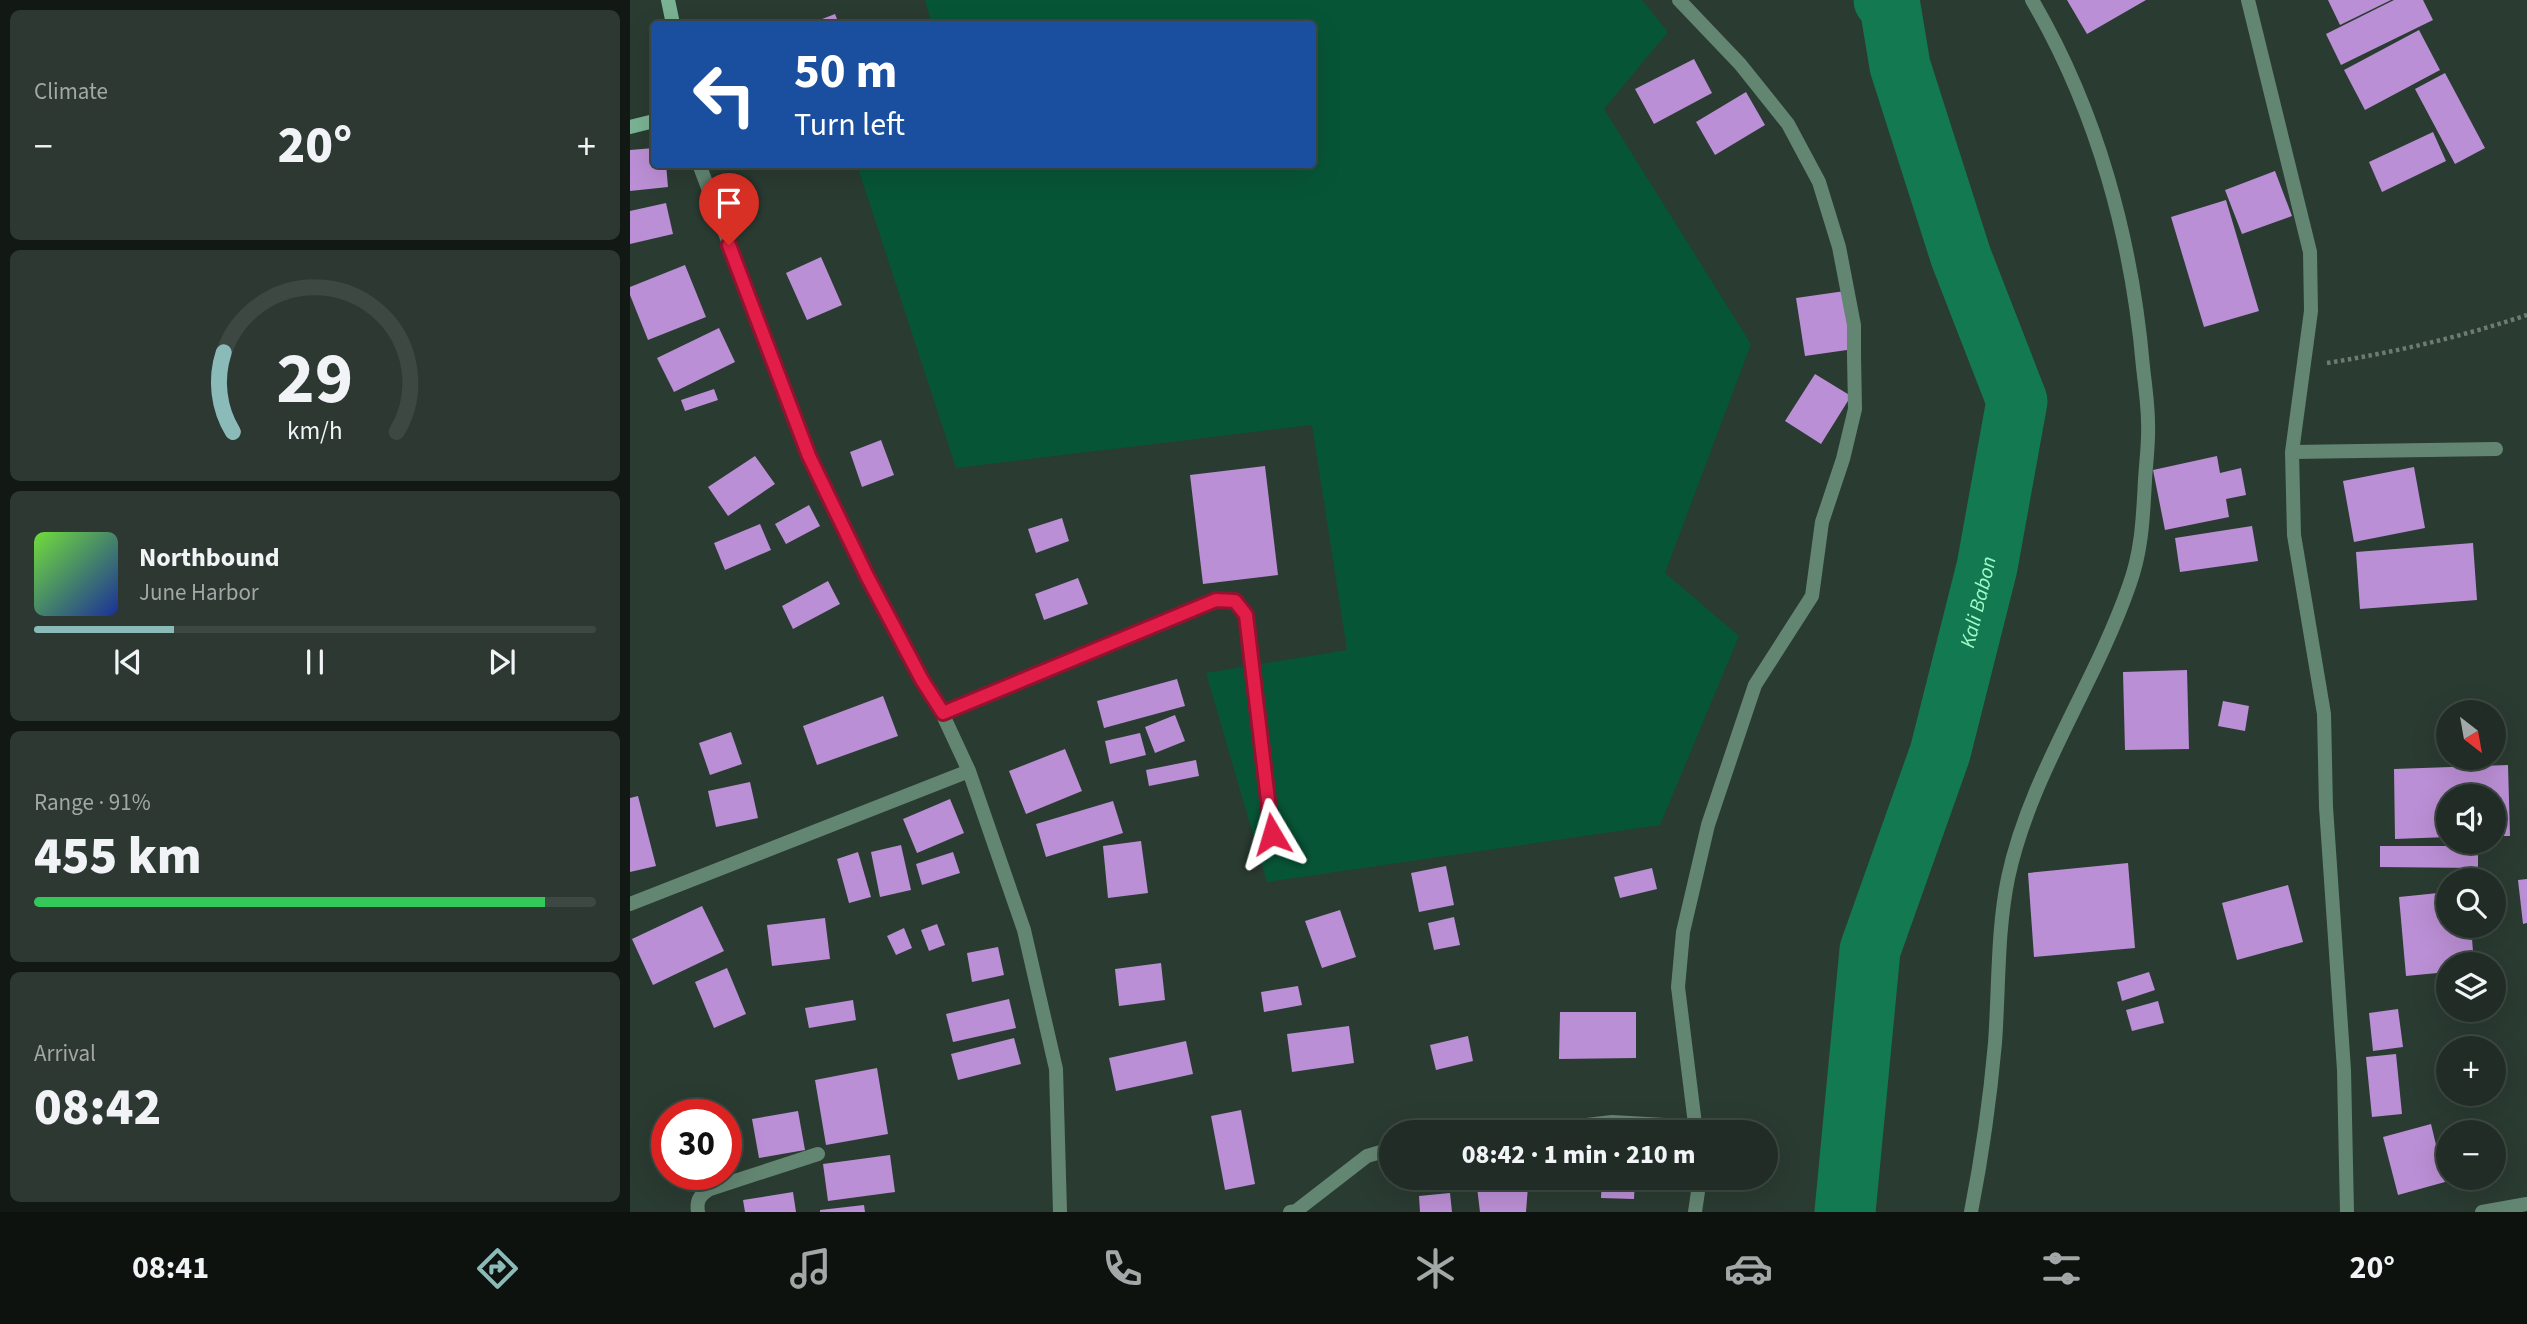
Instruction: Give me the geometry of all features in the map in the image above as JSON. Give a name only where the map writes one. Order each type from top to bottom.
[{"type":"street","points":[[668,0],[672,21]]},
{"type":"street","points":[[1679,0],[1740,64],[1788,124],[1819,182],[1839,247],[1854,325],[1855,409],[1843,459],[1822,522],[1812,596],[1755,685],[1708,825],[1683,932],[1678,987],[1695,1120]]},
{"type":"street","points":[[1971,1212],[1994,1044],[2008,879],[2027,816],[2070,718],[2103,652],[2138,559],[2143,531],[2148,424],[2138,315],[2124,238],[2097,144],[2076,88],[2032,0]]},
{"type":"street","points":[[2248,0],[2310,252],[2311,311],[2292,452],[2294,535],[2324,714],[2326,807],[2344,1070],[2347,1212]]},
{"type":"street","points":[[630,127],[651,122]]},
{"type":"street","points":[[701,168],[809,456],[867,576],[922,680],[943,713],[969,771],[1024,930],[1056,1069],[1060,1212]]},
{"type":"street","points":[[2292,452],[2496,449]]},
{"type":"street","points":[[943,713],[1216,600],[1235,601],[1246,615],[1272,834]]},
{"type":"street","points":[[630,904],[969,771]]},
{"type":"street","points":[[1290,1212],[1367,1156],[1379,1152]]},
{"type":"street","points":[[698,1212],[696,1203],[701,1194],[710,1189],[818,1154]]},
{"type":"street","points":[[1695,1212],[1698,1190]]},
{"type":"street","points":[[2482,1212],[2527,1203]]},
{"type":"path","points":[[2303,367],[2398,352],[2463,336],[2527,315]]},
{"type":"green space","points":[[925,0],[1642,0],[1668,32],[1604,109],[1751,344],[1665,573],[1739,636],[1660,825],[1267,882],[1206,673],[1347,650],[1312,425],[956,468],[858,168],[1316,168],[1316,21],[931,21]]},
{"type":"building","points":[[2067,0],[2146,0],[2087,34]]},
{"type":"building","points":[[2328,0],[2391,0],[2340,25]]},
{"type":"building","points":[[2394,0],[2423,0],[2433,20],[2341,65],[2326,34]]},
{"type":"building","points":[[835,14],[838,21],[817,21]]},
{"type":"building","points":[[2419,30],[2440,70],[2365,110],[2344,70]]},
{"type":"building","points":[[1694,59],[1712,93],[1654,124],[1635,89]]},
{"type":"building","points":[[2445,73],[2485,148],[2455,164],[2415,89]]},
{"type":"building","points":[[1746,92],[1765,125],[1715,155],[1696,122]]},
{"type":"building","points":[[2433,132],[2446,161],[2382,192],[2369,162]]},
{"type":"building","points":[[651,148],[651,168],[666,168],[668,187],[630,191],[630,150]]},
{"type":"building","points":[[2275,171],[2292,216],[2242,234],[2225,190]]},
{"type":"building","points":[[2226,200],[2259,311],[2204,327],[2171,217]]},
{"type":"building","points":[[666,203],[673,234],[630,244],[630,211]]},
{"type":"building","points":[[821,257],[842,305],[807,320],[786,273]]},
{"type":"building","points":[[685,265],[706,317],[648,340],[630,295],[630,287]]},
{"type":"building","points":[[1845,291],[1854,349],[1805,356],[1796,298]]},
{"type":"building","points":[[719,328],[735,362],[674,392],[657,358]]},
{"type":"building","points":[[1815,374],[1851,396],[1821,444],[1785,421]]},
{"type":"building","points":[[714,389],[718,400],[685,411],[681,400]]},
{"type":"building","points":[[881,440],[894,475],[862,487],[850,452]]},
{"type":"building","points":[[755,456],[775,484],[728,516],[708,487]]},
{"type":"building","points":[[2217,456],[2220,473],[2241,468],[2246,495],[2226,499],[2229,517],[2165,530],[2153,470]]},
{"type":"building","points":[[1265,466],[1278,575],[1203,584],[1190,475]]},
{"type":"building","points":[[2414,467],[2425,528],[2354,542],[2343,481]]},
{"type":"building","points":[[809,505],[820,526],[786,544],[775,524]]},
{"type":"building","points":[[1062,518],[1069,541],[1036,553],[1028,529]]},
{"type":"building","points":[[760,524],[771,550],[725,570],[714,543]]},
{"type":"building","points":[[2252,526],[2258,561],[2180,572],[2175,538]]},
{"type":"building","points":[[2473,543],[2477,600],[2360,609],[2356,552]]},
{"type":"building","points":[[1078,578],[1088,604],[1044,620],[1035,594]]},
{"type":"building","points":[[828,581],[840,604],[793,629],[782,606]]},
{"type":"building","points":[[2187,670],[2189,749],[2125,750],[2123,672]]},
{"type":"building","points":[[1177,679],[1185,706],[1104,728],[1097,701]]},
{"type":"building","points":[[883,696],[898,736],[817,765],[803,726]]},
{"type":"building","points":[[2223,701],[2249,706],[2245,731],[2218,726]]},
{"type":"building","points":[[1175,715],[1185,741],[1155,753],[1145,727]]},
{"type":"building","points":[[731,732],[742,764],[710,775],[699,743]]},
{"type":"building","points":[[1140,733],[1146,755],[1110,764],[1105,741]]},
{"type":"building","points":[[1065,749],[1082,791],[1026,814],[1009,771]]},
{"type":"building","points":[[1196,760],[1199,776],[1149,786],[1146,770]]},
{"type":"building","points":[[2506,765],[2510,836],[2506,836],[2506,784],[2436,784],[2436,837],[2395,839],[2394,769],[2506,770]]},
{"type":"building","points":[[750,782],[758,818],[716,827],[708,791]]},
{"type":"building","points":[[638,796],[656,866],[630,872],[630,798]]},
{"type":"building","points":[[950,799],[964,833],[917,853],[903,819]]},
{"type":"building","points":[[1113,801],[1123,833],[1046,857],[1036,824]]},
{"type":"building","points":[[1141,841],[1148,893],[1108,898],[1103,846]]},
{"type":"building","points":[[901,845],[911,890],[880,897],[871,852]]},
{"type":"building","points":[[2380,846],[2436,846],[2436,854],[2478,854],[2478,868],[2380,867]]},
{"type":"building","points":[[858,852],[871,897],[849,903],[837,859]]},
{"type":"building","points":[[953,852],[960,873],[922,885],[916,864]]},
{"type":"building","points":[[2128,863],[2135,948],[2034,957],[2028,873]]},
{"type":"building","points":[[1446,866],[1454,905],[1419,912],[1411,873]]},
{"type":"building","points":[[1652,868],[1657,889],[1620,898],[1614,877]]},
{"type":"building","points":[[2527,879],[2527,923],[2523,924],[2518,880]]},
{"type":"building","points":[[2288,885],[2303,942],[2237,960],[2222,903]]},
{"type":"building","points":[[2436,893],[2436,938],[2472,938],[2473,952],[2436,952],[2436,973],[2406,976],[2399,897]]},
{"type":"building","points":[[702,906],[724,951],[653,985],[632,939]]},
{"type":"building","points":[[1340,910],[1356,957],[1322,968],[1305,921]]},
{"type":"building","points":[[1454,917],[1460,945],[1434,950],[1428,923]]},
{"type":"building","points":[[825,918],[830,959],[772,966],[767,925]]},
{"type":"building","points":[[937,924],[945,945],[929,951],[921,930]]},
{"type":"building","points":[[904,928],[912,948],[896,955],[887,936]]},
{"type":"building","points":[[998,947],[1004,975],[972,982],[967,953]]},
{"type":"building","points":[[1161,963],[1165,1000],[1119,1006],[1115,969]]},
{"type":"building","points":[[727,968],[746,1014],[714,1028],[695,982]]},
{"type":"building","points":[[2149,972],[2155,990],[2122,1001],[2117,982]]},
{"type":"building","points":[[1298,986],[1302,1005],[1264,1012],[1261,992]]},
{"type":"building","points":[[1009,999],[1016,1028],[953,1042],[946,1014]]},
{"type":"building","points":[[853,1000],[856,1020],[809,1028],[805,1008]]},
{"type":"building","points":[[2158,1001],[2164,1023],[2132,1031],[2126,1010]]},
{"type":"building","points":[[2398,1009],[2403,1047],[2373,1051],[2369,1013]]},
{"type":"building","points":[[1560,1012],[1636,1012],[1636,1058],[1559,1059]]},
{"type":"building","points":[[1349,1026],[1354,1063],[1292,1072],[1287,1034]]},
{"type":"building","points":[[1468,1036],[1473,1061],[1436,1070],[1430,1045]]},
{"type":"building","points":[[1014,1038],[1021,1064],[958,1080],[951,1054]]},
{"type":"building","points":[[1186,1041],[1193,1074],[1116,1091],[1109,1058]]},
{"type":"building","points":[[2396,1054],[2402,1114],[2372,1117],[2366,1057]]},
{"type":"building","points":[[877,1068],[888,1134],[826,1145],[815,1080]]},
{"type":"building","points":[[1241,1110],[1255,1184],[1225,1190],[1211,1116]]},
{"type":"building","points":[[798,1111],[805,1150],[759,1158],[752,1119]]},
{"type":"building","points":[[2431,1124],[2436,1145],[2436,1184],[2398,1195],[2383,1137]]},
{"type":"building","points":[[890,1155],[895,1192],[828,1201],[823,1164]]},
{"type":"building","points":[[1477,1190],[1528,1190],[1526,1212],[1480,1212]]},
{"type":"building","points":[[1601,1190],[1634,1190],[1634,1199],[1601,1198]]},
{"type":"building","points":[[793,1192],[796,1212],[745,1212],[743,1200]]},
{"type":"building","points":[[1450,1193],[1452,1212],[1420,1212],[1419,1196]]},
{"type":"building","points":[[864,1205],[865,1212],[820,1212],[820,1210]]},
{"type":"waterway","name":"Kali Babon","points":[[1845,1212],[1870,950],[1940,753],[1987,567],[2017,401],[1961,257],[1900,66],[1890,6],[1884,0]]},
{"type":"route","points":[[729,245],[809,456],[867,576],[922,680],[943,713],[1216,600],[1235,601],[1246,615],[1272,834]]}]
